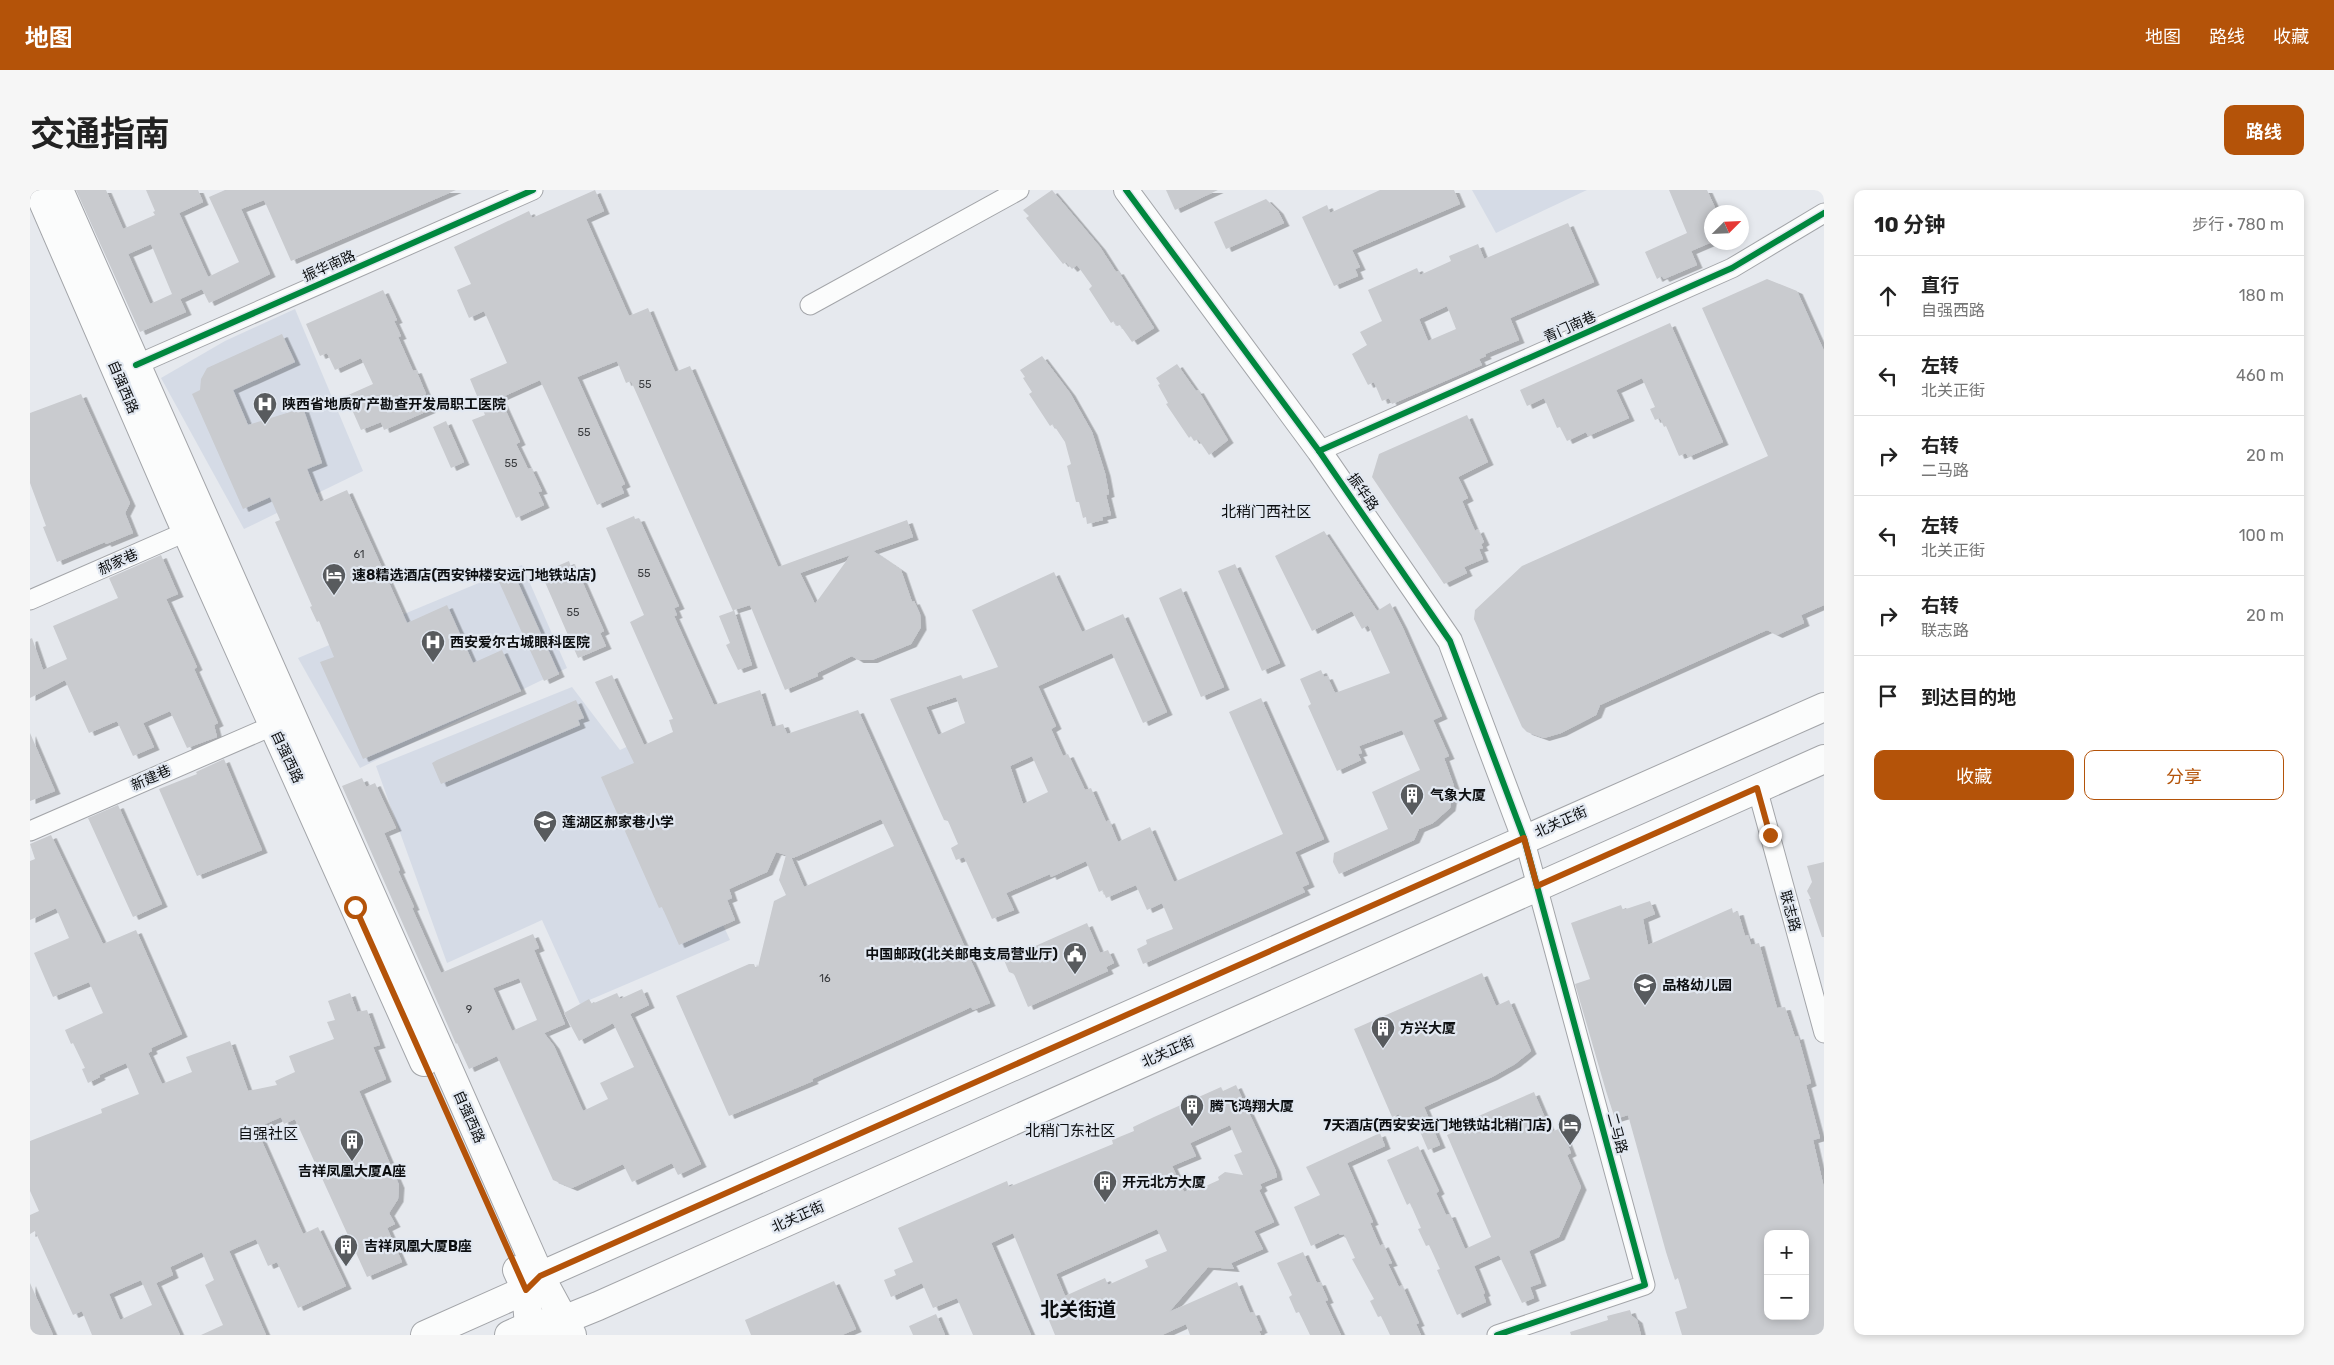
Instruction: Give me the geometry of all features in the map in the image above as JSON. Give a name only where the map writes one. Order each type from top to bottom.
[{"type":"main road","name":"自强西路","points":[[38,190],[196,527],[533,1283],[524,1332]]},
{"type":"main road","name":"自强西路","points":[[59,190],[136,365],[272,726],[533,1283]]},
{"type":"main road","name":"北关正街","points":[[425,1335],[533,1283],[1524,838],[1824,707]]},
{"type":"main road","name":"北关正街","points":[[524,1332],[569,1327],[880,1181],[1824,759]]},
{"type":"main road","points":[[533,1283],[569,1327]]},
{"type":"street","name":"振华南路","points":[[136,365],[533,190]]},
{"type":"street","points":[[810,305],[1019,190]]},
{"type":"street","name":"振华路","points":[[1126,190],[1319,451],[1450,640],[1524,838]]},
{"type":"street","name":"青门南巷","points":[[1319,451],[1732,268],[1824,213]]},
{"type":"street","name":"郝家巷","points":[[30,600],[196,527]]},
{"type":"street","name":"新建巷","points":[[30,831],[272,726]]},
{"type":"street","name":"联志路","points":[[1757,788],[1824,1033]]},
{"type":"street","name":"二马路","points":[[1497,1335],[1645,1285],[1524,838]]},
{"type":"shaded area","points":[[1472,190],[1587,190],[1496,233]]},
{"type":"shaded area","name":"陕西省地质矿产勘查开发局职工医院","points":[[295,309],[363,471],[244,529],[161,378],[225,341]]},
{"type":"shaded area","name":"西安爱尔古城眼科医院","points":[[522,565],[567,668],[360,768],[298,658]]},
{"type":"shaded area","name":"莲湖区郝家巷小学","points":[[572,687],[620,750],[639,741],[730,940],[580,1004],[542,920],[447,963],[376,766]]},
{"type":"building","points":[[76,190],[106,190],[123,229],[155,215],[146,190],[198,190],[203,202],[179,213],[208,277],[239,262],[209,197],[225,190],[456,190],[291,261],[264,200],[241,209],[270,274],[209,303],[202,289],[180,299],[186,312],[140,332]],"holes":[[[151,244],[172,294],[150,304],[128,254]]]},
{"type":"building","points":[[595,190],[604,211],[586,219],[629,316],[648,308],[675,372],[690,366],[778,567],[907,520],[913,537],[873,551],[901,570],[912,602],[914,601],[920,614],[921,627],[911,644],[872,660],[858,660],[852,656],[817,673],[818,676],[785,690],[750,605],[734,610],[752,665],[738,670],[726,645],[730,643],[719,616],[733,611],[631,381],[626,383],[617,361],[577,377],[625,484],[621,486],[624,493],[597,505],[540,380],[500,398],[520,442],[516,444],[528,469],[531,468],[542,491],[538,492],[544,505],[516,518],[472,420],[485,415],[470,379],[507,363],[484,311],[469,318],[457,290],[471,284],[454,247],[529,211],[532,218]],"holes":[[[850,555],[815,604],[800,573]]]},
{"type":"building","points":[[1052,190],[1100,247],[1116,272],[1118,271],[1154,328],[1132,342],[1120,325],[1117,326],[1114,321],[1111,323],[1089,289],[1092,286],[1077,265],[1072,269],[1066,262],[1063,264],[1026,218],[1029,216],[1023,210]]},
{"type":"building","points":[[1166,190],[1218,190],[1175,210]]},
{"type":"building","points":[[1380,190],[1454,190],[1460,204],[1352,250],[1360,267],[1355,269],[1358,276],[1334,286],[1302,217],[1327,205],[1330,213]]},
{"type":"building","points":[[1669,190],[1707,190],[1714,205],[1704,205],[1704,245],[1691,251],[1697,265],[1664,279],[1662,276],[1657,279],[1645,252],[1687,233]]},
{"type":"building","points":[[1266,199],[1278,211],[1284,223],[1226,249],[1214,222]]},
{"type":"building","points":[[1568,223],[1594,282],[1510,318],[1519,340],[1485,354],[1486,356],[1479,359],[1482,365],[1392,404],[1389,398],[1382,401],[1374,382],[1368,385],[1352,354],[1367,345],[1360,332],[1382,321],[1368,290],[1417,268],[1420,275],[1451,261],[1449,256],[1478,244],[1484,259]],"holes":[[[1447,306],[1456,329],[1428,341],[1419,319]]]},
{"type":"building","points":[[1767,279],[1797,291],[1824,351],[1824,605],[1801,615],[1804,623],[1777,635],[1767,630],[1600,705],[1596,715],[1561,733],[1544,738],[1527,732],[1522,727],[1474,619],[1475,610],[1522,566],[1768,456],[1702,308]]},
{"type":"building","points":[[383,290],[397,320],[394,321],[401,336],[398,337],[413,371],[416,370],[426,394],[424,395],[430,410],[384,430],[381,422],[361,430],[346,396],[373,384],[361,358],[335,370],[327,353],[320,356],[306,324]]},
{"type":"building","points":[[1670,323],[1723,442],[1688,457],[1686,453],[1679,456],[1666,426],[1664,427],[1660,418],[1655,420],[1650,409],[1655,407],[1642,378],[1616,390],[1629,418],[1588,436],[1586,432],[1567,441],[1560,427],[1557,428],[1544,398],[1527,406],[1520,390]]},
{"type":"building","points":[[282,334],[295,362],[233,390],[248,425],[303,408],[322,463],[307,469],[320,502],[347,490],[407,623],[447,605],[473,663],[502,650],[521,691],[363,759],[320,662],[334,657],[319,621],[317,622],[310,607],[312,606],[275,522],[280,520],[270,497],[243,509],[192,394],[200,390],[201,379],[207,368]]},
{"type":"building","points":[[1042,356],[1070,393],[1092,432],[1105,473],[1109,494],[1106,495],[1111,515],[1102,517],[1103,520],[1087,524],[1086,517],[1083,518],[1079,502],[1076,502],[1067,466],[1071,464],[1065,442],[1053,424],[1050,426],[1029,394],[1032,392],[1020,370]]},
{"type":"building","points":[[1177,364],[1196,391],[1198,390],[1228,440],[1209,455],[1198,439],[1194,441],[1191,436],[1189,438],[1166,404],[1168,403],[1158,385],[1160,384],[1156,378]]},
{"type":"building","points":[[81,394],[130,503],[125,513],[133,533],[106,544],[105,542],[57,562],[43,527],[46,526],[30,483],[30,413]]},
{"type":"building","points":[[1467,415],[1488,462],[1458,477],[1468,498],[1462,501],[1475,531],[1478,529],[1484,542],[1481,544],[1483,548],[1479,549],[1483,559],[1464,567],[1467,573],[1444,584],[1372,477],[1379,454]]},
{"type":"building","points":[[446,421],[464,462],[451,468],[433,427]]},
{"type":"building","points":[[634,516],[635,519],[639,518],[679,606],[674,608],[677,615],[674,616],[714,705],[760,690],[772,727],[783,724],[787,734],[858,710],[990,1003],[973,1010],[971,1007],[812,1079],[813,1081],[729,1116],[676,996],[749,964],[754,964],[756,969],[757,964],[758,967],[774,901],[786,895],[779,880],[786,855],[776,852],[767,872],[729,889],[732,898],[727,900],[735,920],[679,945],[662,907],[659,908],[601,777],[634,763],[595,682],[612,675],[644,745],[673,732],[669,720],[673,719],[630,622],[644,615],[606,528]],"holes":[[[881,819],[894,846],[804,887],[791,857],[793,858]]]},
{"type":"building","points":[[1324,531],[1377,611],[1390,603],[1402,626],[1442,716],[1433,720],[1449,756],[1444,758],[1454,786],[1450,808],[1433,823],[1419,829],[1414,840],[1339,874],[1333,862],[1334,853],[1388,829],[1372,792],[1420,770],[1402,730],[1359,746],[1362,753],[1358,754],[1361,760],[1337,771],[1308,706],[1311,704],[1300,679],[1321,670],[1324,677],[1327,676],[1335,693],[1390,673],[1368,625],[1362,629],[1352,611],[1312,631],[1275,556]]},
{"type":"building","points":[[161,555],[178,594],[166,599],[197,667],[194,669],[218,723],[214,725],[217,737],[187,748],[170,711],[143,723],[154,747],[133,756],[117,721],[89,733],[65,680],[30,698],[30,639],[32,638],[43,670],[67,659],[53,626],[118,598],[109,578]]},
{"type":"building","points":[[569,561],[571,567],[575,565],[604,631],[600,633],[606,646],[578,658],[541,573]]},
{"type":"building","points":[[1235,564],[1280,663],[1262,671],[1218,571]]},
{"type":"building","points":[[1054,572],[1082,632],[1123,614],[1167,712],[1143,723],[1112,653],[1038,686],[1056,726],[1051,729],[1063,756],[1068,754],[1085,790],[1091,788],[1106,822],[1109,820],[1118,842],[1150,827],[1174,882],[1283,834],[1229,712],[1261,698],[1324,839],[1295,852],[1309,884],[1302,887],[1305,892],[1143,964],[1137,949],[1147,944],[1146,940],[1173,929],[1162,903],[1147,910],[1136,885],[1106,898],[1103,890],[1099,892],[1086,861],[1051,877],[1050,874],[1006,893],[1014,910],[992,919],[964,857],[956,860],[951,848],[958,844],[948,821],[944,820],[890,699],[961,675],[963,679],[998,667],[972,610]],"holes":[[[956,697],[965,723],[938,735],[926,707]],[[1032,756],[1048,792],[1023,804],[1010,766]]]},
{"type":"building","points":[[514,574],[559,674],[544,681],[499,582]]},
{"type":"building","points":[[1181,588],[1224,687],[1201,697],[1159,598]]},
{"type":"building","points":[[576,700],[584,718],[578,720],[580,725],[441,784],[432,763]]},
{"type":"building","points":[[30,733],[55,791],[30,801]]},
{"type":"building","points":[[224,759],[262,850],[197,876],[159,789],[197,774],[196,772]]},
{"type":"building","points":[[362,778],[366,787],[375,783],[396,828],[384,833],[414,907],[412,908],[441,973],[533,934],[539,948],[534,950],[565,1024],[544,1033],[554,1046],[583,1111],[608,1099],[600,1083],[634,1067],[613,1023],[579,1041],[564,1013],[589,999],[592,1004],[617,993],[620,999],[642,989],[649,1005],[630,1014],[701,1164],[678,1175],[672,1163],[632,1182],[623,1164],[572,1188],[553,1180],[497,1056],[469,1069],[456,1044],[342,786]],"holes":[[[519,978],[537,1020],[512,1031],[493,988]]]},
{"type":"building","points":[[118,805],[162,904],[133,917],[88,818]]},
{"type":"building","points":[[51,835],[103,944],[136,930],[182,1034],[151,1048],[152,1051],[148,1053],[162,1084],[192,1072],[186,1057],[230,1041],[248,1091],[277,1085],[275,1081],[295,1072],[289,1056],[334,1039],[327,1022],[335,1020],[328,1001],[350,993],[357,1012],[367,1010],[380,1045],[373,1047],[386,1079],[359,1091],[399,1185],[398,1199],[389,1213],[395,1224],[387,1228],[402,1262],[367,1277],[295,1119],[284,1124],[281,1117],[256,1128],[303,1234],[318,1227],[346,1286],[298,1308],[277,1262],[268,1266],[256,1239],[229,1251],[266,1335],[201,1335],[223,1325],[205,1285],[214,1280],[202,1252],[170,1267],[173,1275],[156,1283],[180,1335],[92,1335],[82,1311],[73,1315],[35,1231],[30,1234],[30,1215],[39,1211],[30,1191],[30,1141],[102,1113],[101,1109],[139,1094],[126,1063],[99,1075],[100,1077],[88,1083],[82,1069],[85,1068],[65,1030],[103,1013],[89,982],[53,997],[34,953],[69,938],[56,908],[30,920],[30,861],[35,859],[30,844]],"holes":[[[141,1280],[152,1305],[120,1320],[109,1294]]]},
{"type":"building","points":[[1824,862],[1824,937],[1822,937],[1807,891],[1812,882],[1807,866]]},
{"type":"building","points":[[1650,901],[1655,914],[1643,919],[1648,945],[1732,908],[1733,913],[1738,912],[1745,936],[1748,935],[1751,945],[1759,943],[1777,1008],[1785,1007],[1795,1037],[1798,1036],[1811,1083],[1806,1085],[1820,1138],[1813,1140],[1824,1188],[1824,1335],[1682,1335],[1675,1312],[1687,1308],[1678,1278],[1675,1280],[1666,1252],[1628,1115],[1615,1119],[1575,984],[1590,979],[1571,923],[1621,905],[1623,910]]},
{"type":"building","points":[[1087,923],[1100,953],[1108,950],[1114,963],[1106,967],[1108,971],[1028,1007],[1014,974],[1009,972],[1004,960]]},
{"type":"building","points":[[1482,973],[1496,1006],[1509,1000],[1531,1051],[1515,1064],[1492,1077],[1424,1107],[1440,1145],[1428,1150],[1415,1120],[1404,1125],[1399,1114],[1392,1117],[1354,1029]]},
{"type":"building","points":[[1236,1085],[1275,1169],[1277,1177],[1260,1184],[1262,1188],[1259,1190],[1274,1222],[1254,1231],[1263,1249],[1231,1263],[1234,1269],[1208,1267],[1169,1312],[1237,1282],[1250,1313],[1254,1312],[1262,1330],[1259,1331],[1261,1335],[1190,1335],[1186,1324],[1162,1335],[1055,1335],[1013,1233],[991,1243],[1031,1335],[973,1335],[957,1298],[933,1308],[922,1283],[891,1297],[884,1280],[896,1275],[894,1270],[913,1262],[898,1228],[1007,1181],[1009,1187],[1113,1144],[1112,1140],[1134,1131],[1133,1127],[1221,1087],[1223,1091]],"holes":[[[1230,1125],[1242,1152],[1234,1155],[1243,1175],[1225,1172],[1218,1177],[1219,1180],[1197,1190],[1196,1187],[1184,1192],[1172,1166],[1196,1156],[1190,1143]],[[1157,1229],[1167,1251],[1145,1260],[1148,1267],[1108,1285],[1105,1278],[1065,1296],[1056,1274]]]},
{"type":"building","points":[[1534,1092],[1551,1132],[1561,1128],[1571,1153],[1567,1155],[1581,1187],[1559,1237],[1529,1251],[1541,1283],[1530,1287],[1534,1298],[1522,1303],[1499,1255],[1474,1266],[1485,1293],[1483,1294],[1486,1302],[1457,1315],[1437,1270],[1440,1269],[1429,1245],[1426,1246],[1418,1229],[1421,1228],[1410,1203],[1407,1205],[1387,1160],[1418,1146],[1439,1191],[1436,1193],[1446,1215],[1450,1214],[1465,1249],[1491,1237],[1447,1135],[1469,1125],[1467,1121]]},
{"type":"building","points":[[1380,1133],[1385,1146],[1347,1163],[1373,1222],[1370,1223],[1380,1246],[1383,1244],[1392,1263],[1388,1264],[1399,1287],[1402,1285],[1419,1323],[1416,1324],[1421,1335],[1390,1335],[1381,1316],[1378,1317],[1370,1301],[1374,1299],[1352,1259],[1355,1258],[1344,1234],[1340,1235],[1339,1233],[1311,1246],[1294,1207],[1320,1195],[1306,1167]]},
{"type":"building","points":[[1303,1252],[1317,1283],[1320,1282],[1328,1300],[1325,1301],[1341,1335],[1310,1335],[1299,1312],[1296,1313],[1289,1297],[1292,1295],[1277,1263]]},
{"type":"building","points":[[834,1281],[856,1329],[842,1335],[751,1335],[745,1320]]},
{"type":"building","points":[[30,1283],[53,1335],[30,1335]]},
{"type":"building","points":[[1630,1310],[1632,1316],[1637,1320],[1641,1335],[1571,1335],[1570,1332],[1608,1320],[1607,1316]]},
{"type":"building","points":[[936,1314],[945,1335],[913,1335],[909,1326]]},
{"type":"cycle path","points":[[136,365],[533,190]]},
{"type":"cycle path","points":[[1126,190],[1319,451],[1450,641],[1524,838],[1645,1285],[1497,1335]]},
{"type":"cycle path","points":[[1319,451],[1732,268],[1824,213]]},
{"type":"place","name":"陕西省地质矿产勘查开发局职工医院","points":[[265,425]]},
{"type":"place","name":"速8精选酒店(西安钟楼安远门地铁站店)","points":[[334,596]]},
{"type":"place","name":"西安爱尔古城眼科医院","points":[[433,663]]},
{"type":"place","name":"气象大厦","points":[[1412,816]]},
{"type":"place","name":"莲湖区郝家巷小学","points":[[545,843]]},
{"type":"place","name":"中国邮政(北关邮电支局营业厅)","points":[[1075,975]]},
{"type":"place","name":"品格幼儿园","points":[[1645,1006]]},
{"type":"place","name":"方兴大厦","points":[[1383,1049]]},
{"type":"place","name":"腾飞鸿翔大厦","points":[[1192,1127]]},
{"type":"place","name":"7天酒店(西安安远门地铁站北稍门店)","points":[[1570,1146]]},
{"type":"place","name":"吉祥凤凰大厦A座","points":[[352,1162]]},
{"type":"place","name":"开元北方大厦","points":[[1105,1203]]},
{"type":"place","name":"吉祥凤凰大厦B座","points":[[346,1267]]},
{"type":"district","name":"北稍门西社区","points":[[1266,512]]},
{"type":"district","name":"北稍门东社区","points":[[1070,1131]]},
{"type":"district","name":"自强社区","points":[[268,1134]]},
{"type":"district","name":"北关街道","points":[[1078,1309]]},
{"type":"route","points":[[355,907],[526,1290],[540,1276],[1524,838],[1537,886],[1757,788],[1770,835]]}]
